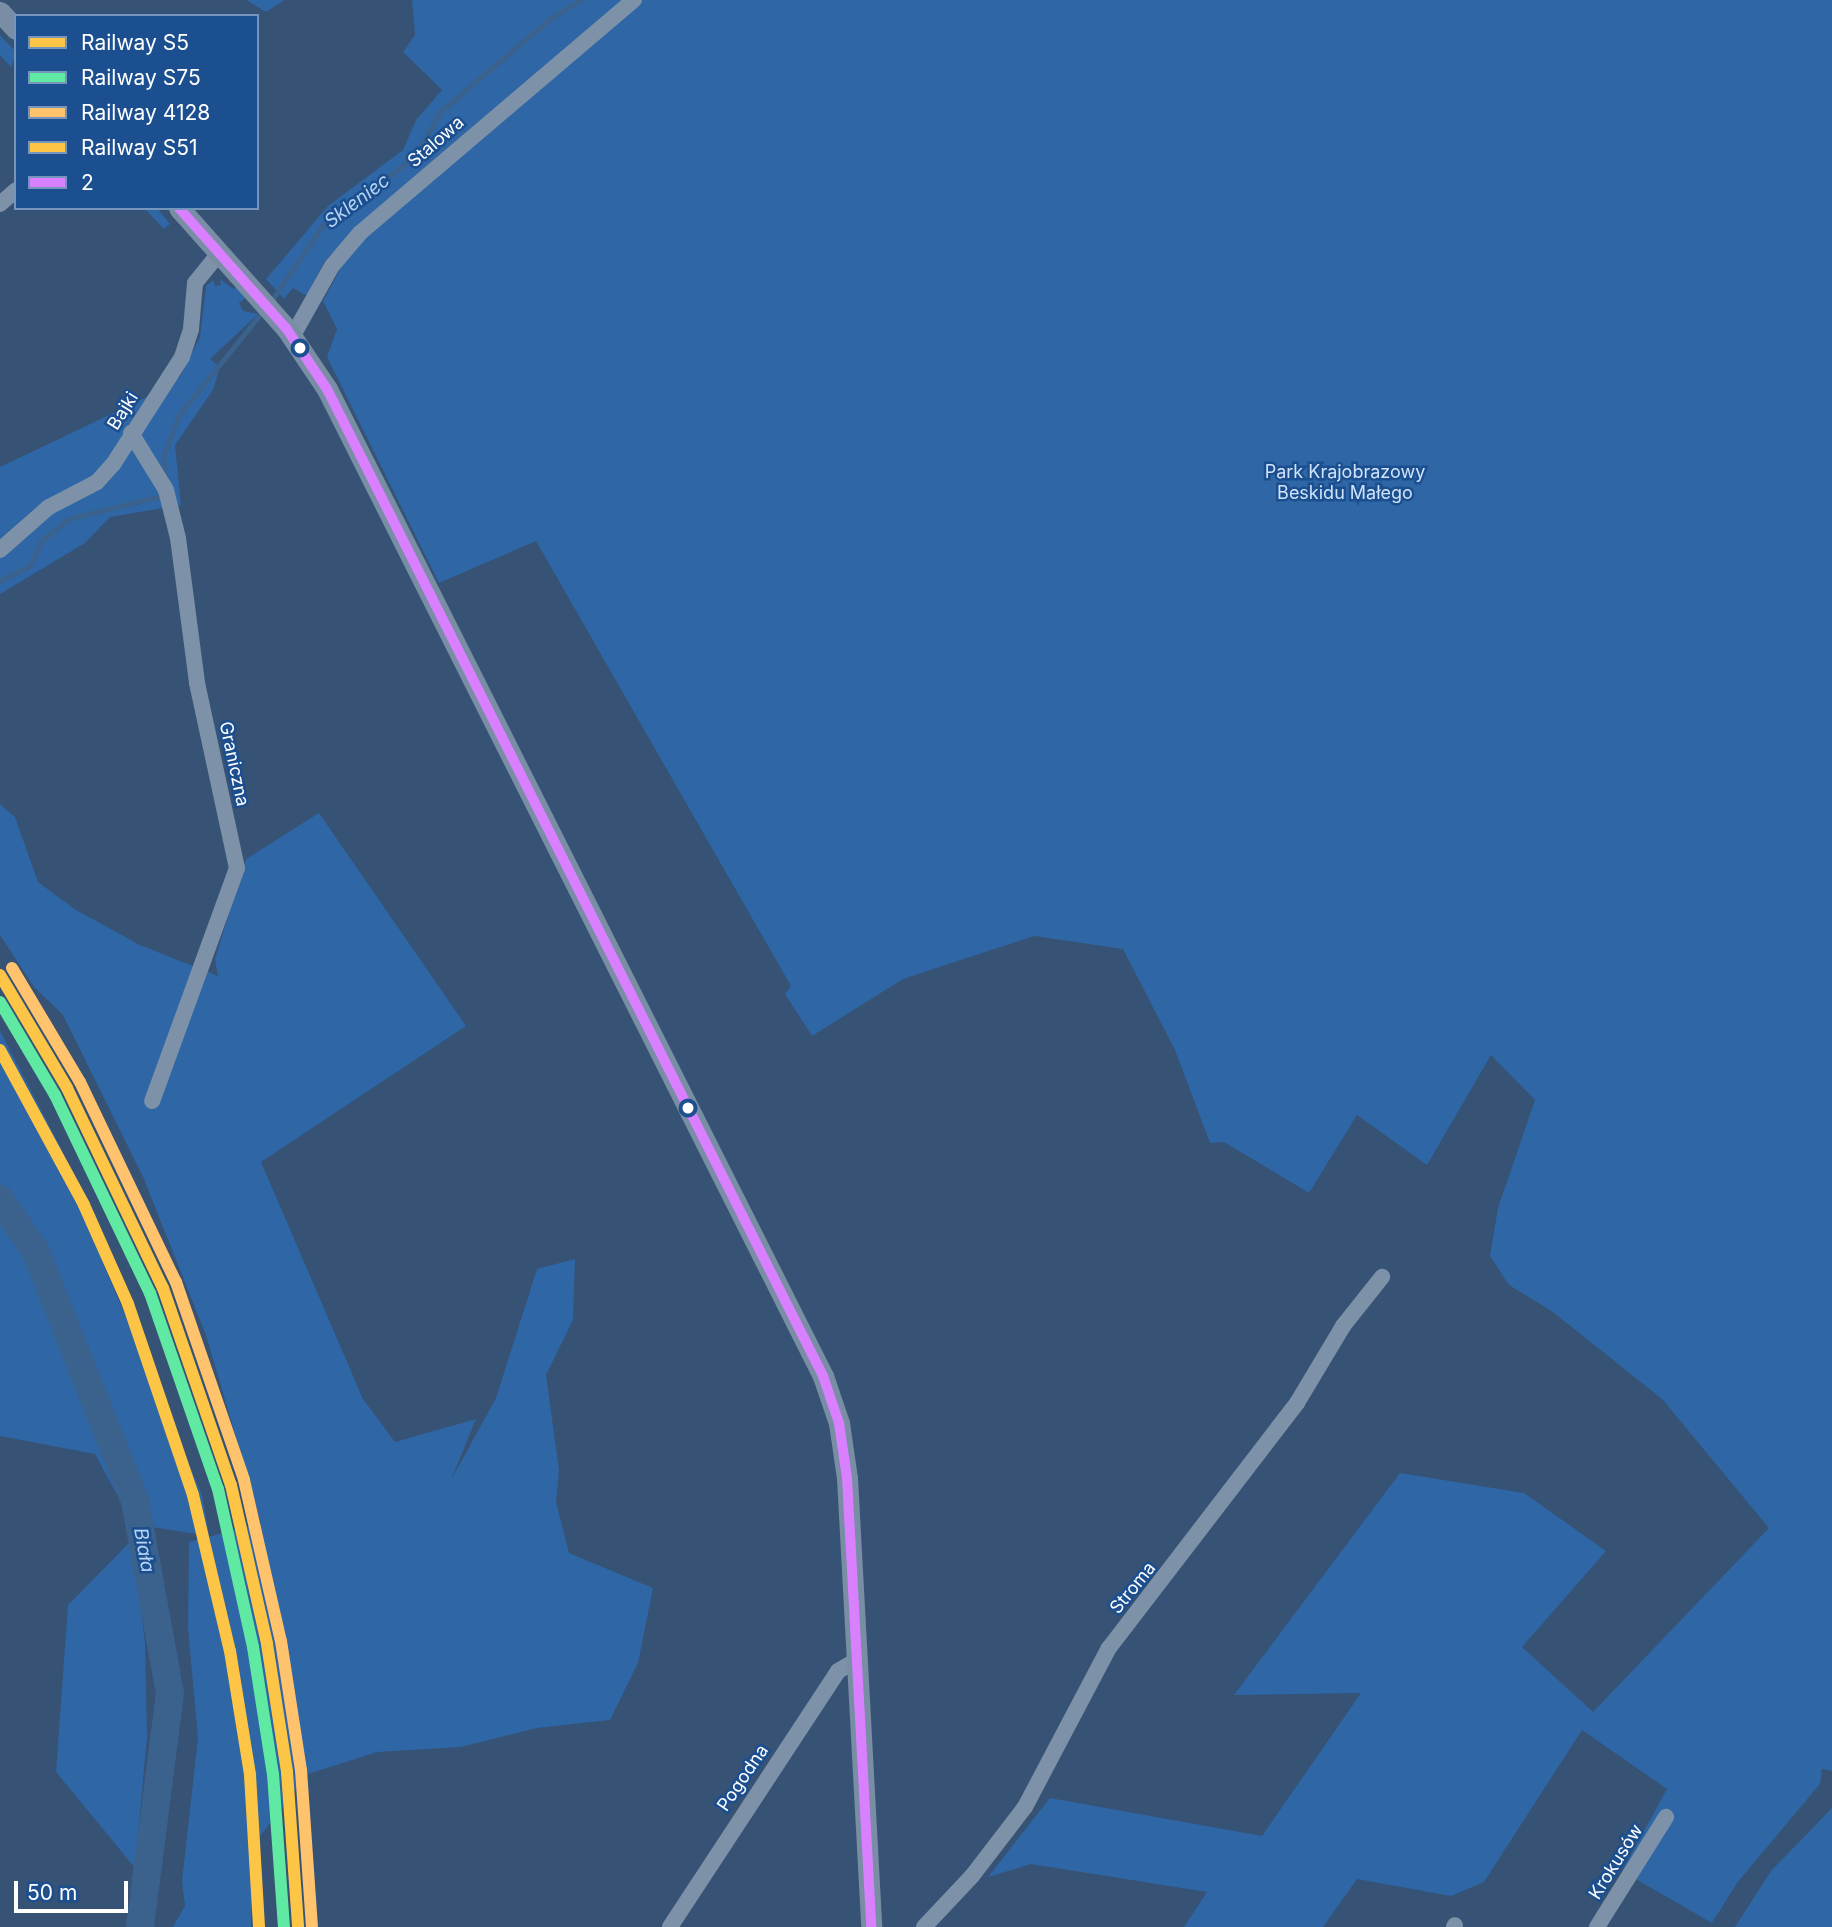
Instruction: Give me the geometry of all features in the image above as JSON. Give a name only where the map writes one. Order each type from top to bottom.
[{"type":"main road","points":[[0,12],[14,27]]},
{"type":"main road","points":[[181,210],[286,330],[327,389],[822,1376],[839,1423],[847,1478],[871,1927]]},
{"type":"street","name":"Stalowa","points":[[286,330],[332,266],[360,233],[634,0]]},
{"type":"street","points":[[0,204],[14,192]]},
{"type":"street","name":"Bajki","points":[[0,550],[49,507],[97,482],[186,350],[195,283],[220,252]]},
{"type":"street","name":"Graniczna","points":[[131,433],[166,489],[178,538],[197,683],[237,868],[152,1101]]},
{"type":"street","name":"Stroma","points":[[924,1927],[1019,1816],[1109,1647],[1267,1445],[1297,1403],[1343,1326],[1382,1277]]},
{"type":"street","name":"Pogodna","points":[[670,1927],[838,1671],[857,1660]]},
{"type":"street","name":"Krokusów","points":[[1597,1927],[1667,1817]]},
{"type":"green space","points":[[246,0],[284,0],[266,12]]},
{"type":"green space","points":[[412,0],[625,0],[356,228],[324,262],[307,296],[293,288],[284,299],[266,279],[328,206],[403,150],[416,120],[442,90],[403,52],[415,35]]},
{"type":"green space","name":"Park Krajobrazowy Beskidu Małego","points":[[643,0],[1832,0],[1832,1771],[1822,1769],[1820,1784],[1737,1883],[1712,1923],[1622,1871],[1667,1789],[1582,1730],[1484,1882],[1451,1896],[1357,1879],[1323,1927],[1184,1927],[1207,1892],[1031,1864],[988,1877],[1050,1798],[1262,1836],[1361,1693],[1234,1695],[1400,1473],[1524,1493],[1606,1551],[1522,1647],[1593,1712],[1769,1528],[1662,1399],[1553,1312],[1509,1285],[1490,1256],[1498,1208],[1535,1100],[1491,1055],[1427,1165],[1357,1115],[1309,1193],[1224,1142],[1210,1143],[1175,1050],[1123,949],[1034,936],[903,979],[812,1036],[785,994],[791,986],[536,541],[439,583],[327,357],[337,329],[323,301],[349,253],[362,240]]},
{"type":"green space","points":[[0,35],[14,50],[11,67],[0,55]]},
{"type":"green space","points":[[146,210],[159,210],[170,224],[164,229]]},
{"type":"green space","points":[[220,279],[233,289],[237,287],[246,297],[239,303],[243,311],[258,314],[210,359],[220,367],[213,390],[175,445],[181,505],[110,517],[85,543],[0,594],[0,555],[50,509],[84,494],[175,376],[180,377],[200,337],[206,286],[213,280],[215,286],[221,285]]},
{"type":"green space","points":[[151,395],[94,481],[0,543],[0,467]]},
{"type":"green space","points":[[0,804],[15,817],[38,882],[76,910],[140,945],[218,976],[215,959],[246,859],[319,813],[466,1026],[261,1162],[363,1399],[395,1442],[476,1419],[451,1480],[496,1398],[537,1269],[575,1259],[573,1320],[546,1375],[559,1470],[556,1502],[569,1553],[653,1588],[638,1663],[610,1720],[537,1728],[461,1747],[377,1752],[308,1774],[254,1844],[251,1927],[173,1927],[185,1906],[182,1881],[198,1738],[188,1628],[189,1542],[261,1523],[206,1335],[143,1177],[63,1015],[34,987],[0,935]]},
{"type":"green space","points":[[0,1031],[97,1218],[102,1261],[202,1495],[209,1536],[133,1524],[95,1454],[0,1436]]},
{"type":"green space","points":[[132,1540],[145,1642],[147,1737],[135,1868],[56,1772],[68,1605]]},
{"type":"green space","points":[[1832,1808],[1832,1927],[1735,1927],[1771,1871]]},
{"type":"waterway","name":"Skleniec","points":[[270,303],[323,225],[415,157],[440,112],[550,19],[580,0]]},
{"type":"waterway","name":"Skleniec","points":[[165,478],[163,457],[179,415],[262,312]]},
{"type":"waterway","name":"Skleniec","points":[[0,581],[30,566],[41,541],[68,519],[157,497]]},
{"type":"waterway","name":"Biała","points":[[0,1199],[36,1252],[135,1501],[170,1693],[140,1927]]},
{"type":"rail line","name":"4128","points":[[12,968],[80,1082],[176,1282],[244,1480],[281,1641],[301,1770],[312,1926]]},
{"type":"rail line","name":"S5","points":[[0,975],[67,1088],[163,1288],[231,1485],[267,1644],[287,1772],[298,1927]]},
{"type":"rail line","name":"S75","points":[[0,1002],[55,1095],[150,1293],[218,1489],[253,1647],[273,1774],[284,1927]]},
{"type":"rail line","name":"S51","points":[[0,1050],[84,1205],[128,1304],[193,1495],[230,1651],[250,1775],[259,1927]]},
{"type":"transit line","name":"2","points":[[181,210],[286,328],[327,389],[823,1376],[839,1423],[847,1478],[871,1927]]}]
